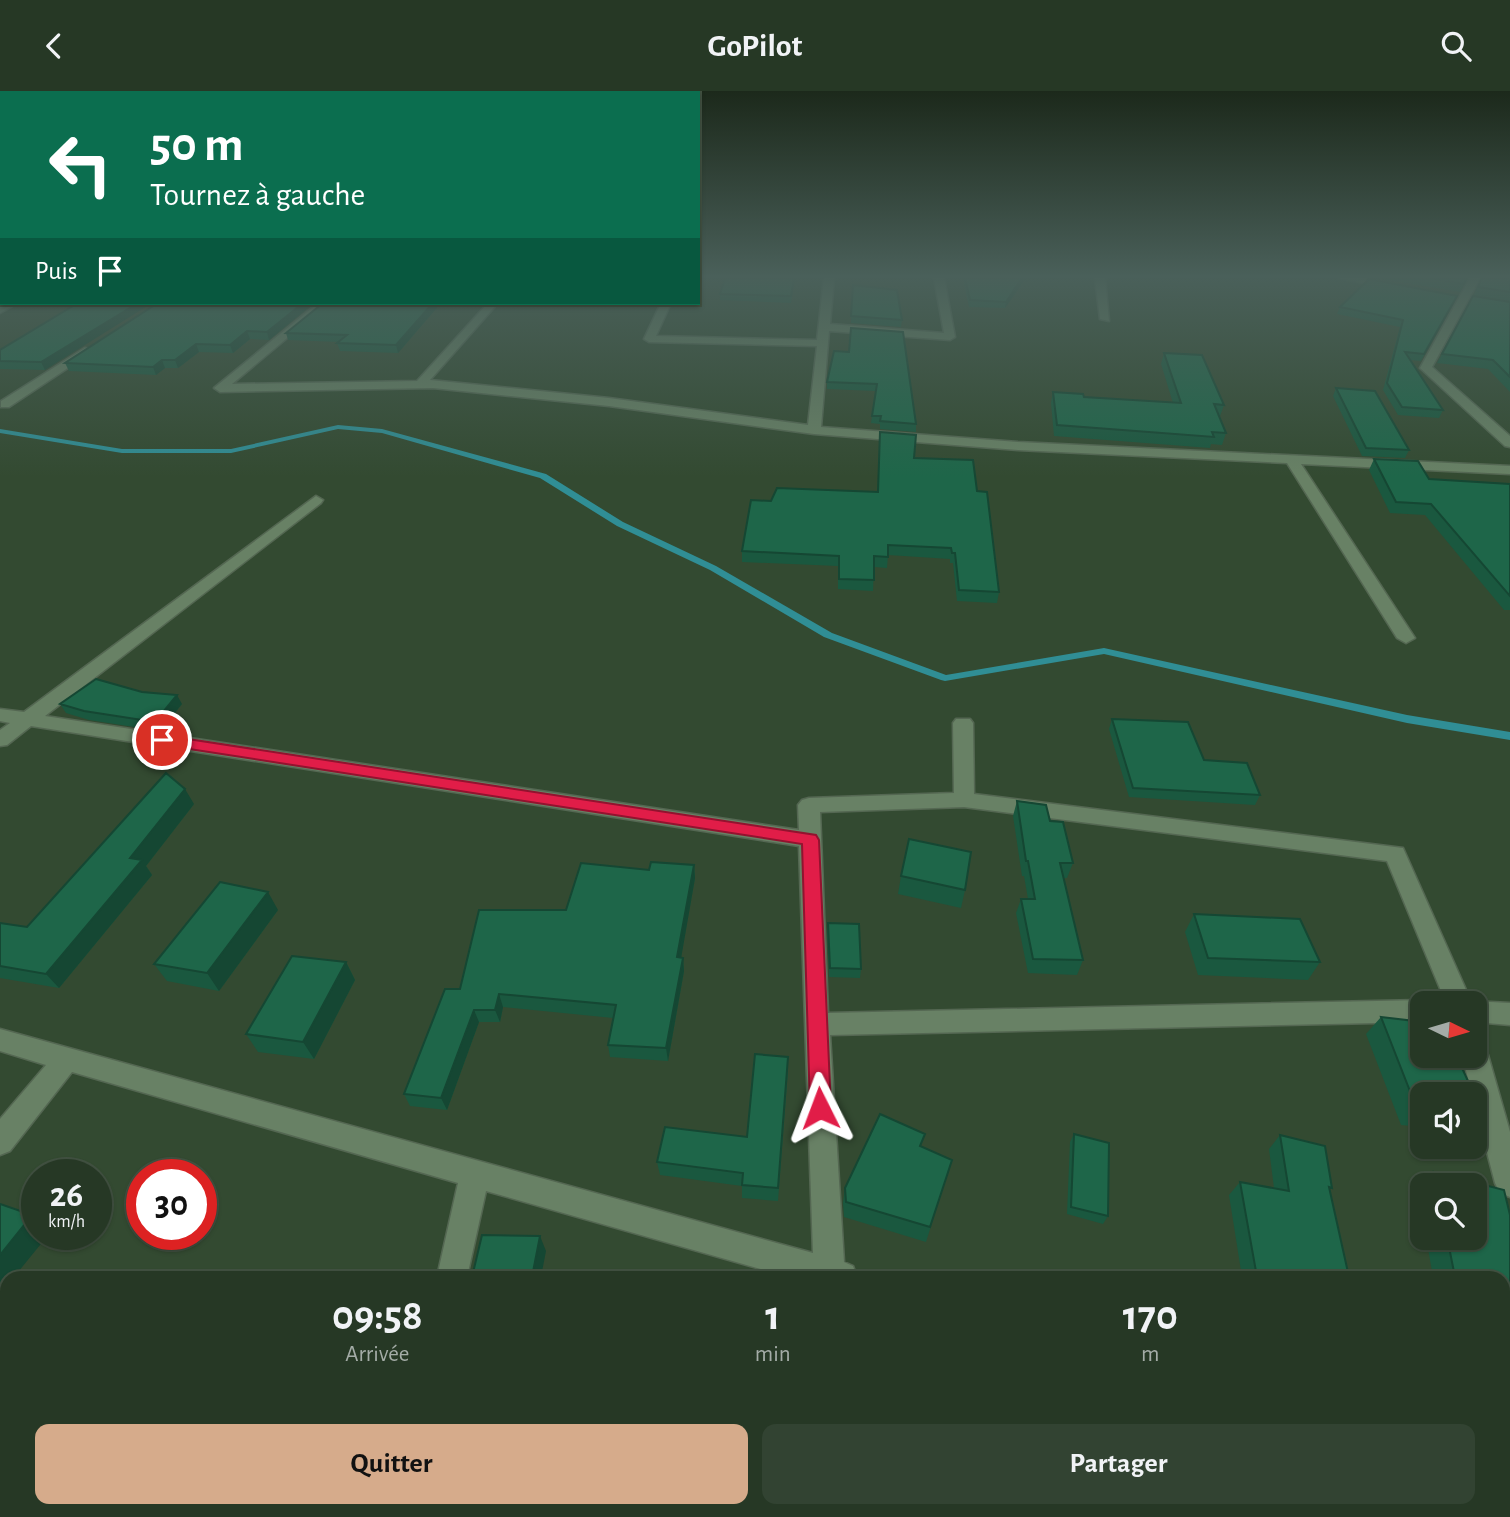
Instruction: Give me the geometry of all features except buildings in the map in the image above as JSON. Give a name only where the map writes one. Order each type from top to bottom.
[{"type":"street","points":[[273,345],[220,388],[421,384],[609,402],[814,430],[1018,446],[1510,470]]},
{"type":"street","points":[[421,384],[456,345]]},
{"type":"street","points":[[814,430],[821,345]]},
{"type":"street","points":[[1440,345],[1426,368],[1510,443]]},
{"type":"street","points":[[5,404],[95,346]]},
{"type":"street","points":[[1291,459],[1406,638]]},
{"type":"street","points":[[0,740],[316,500]]},
{"type":"street","points":[[0,716],[810,840]]},
{"type":"street","points":[[963,723],[964,800]]},
{"type":"street","points":[[836,1271],[816,1024],[809,805],[964,800],[1395,854],[1454,991]]},
{"type":"street","points":[[816,1024],[1410,1011]]},
{"type":"street","points":[[1488,1012],[1510,1014]]},
{"type":"street","points":[[0,1040],[818,1271]]},
{"type":"street","points":[[0,1142],[67,1059]]},
{"type":"street","points":[[1479,1068],[1510,1183]]},
{"type":"street","points":[[453,1271],[475,1174]]},
{"type":"waterway","points":[[0,431],[122,451],[231,451],[338,427],[382,431],[543,476],[620,524],[713,568],[828,635],[945,678],[1104,651],[1407,719],[1510,736]]},
{"type":"route","points":[[162,740],[810,840],[820,1108]]}]
